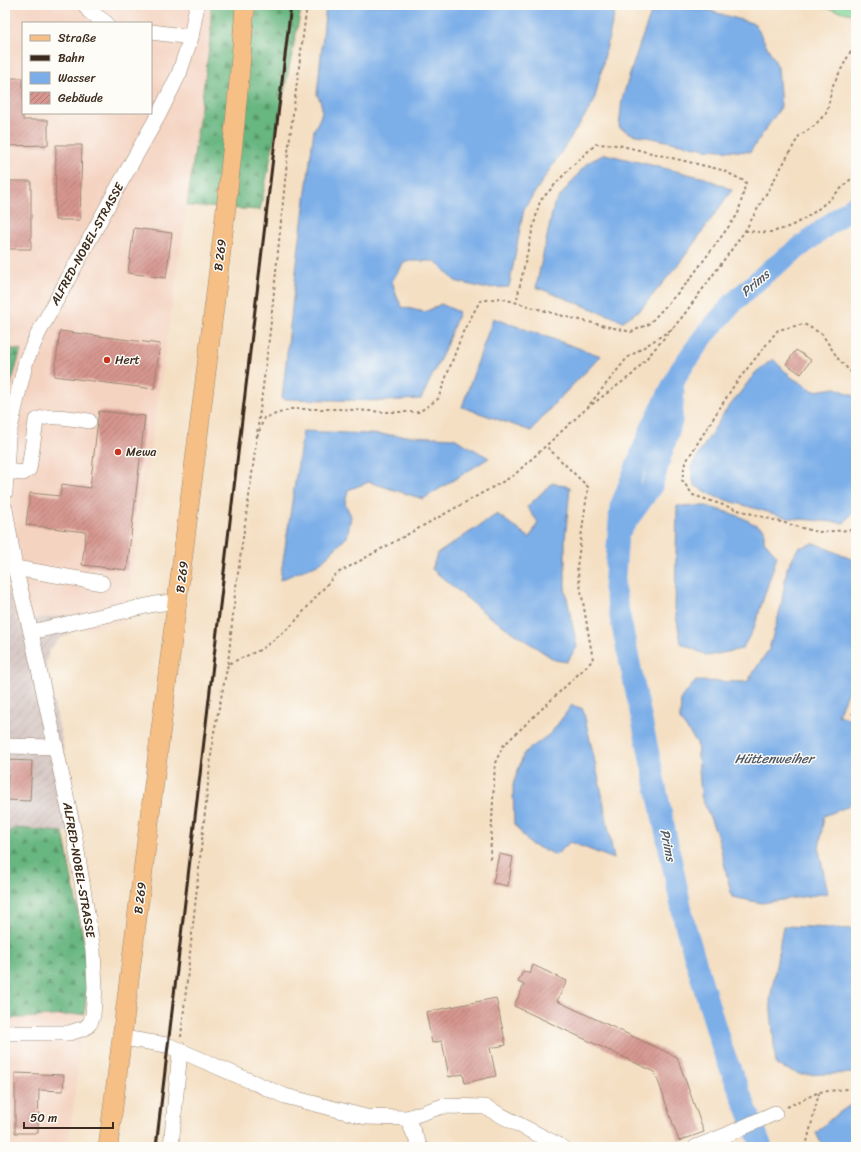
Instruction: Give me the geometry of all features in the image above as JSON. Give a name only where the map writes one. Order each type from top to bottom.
[{"type":"main road","name":"B 269","points":[[108,1147],[179,601],[226,209],[240,79],[245,5]]},
{"type":"street","points":[[85,5],[89,11],[105,22]]},
{"type":"street","name":"ALFRED-NOBEL-STRASSE","points":[[5,492],[8,437],[26,361],[39,332],[159,114],[179,74],[191,37],[197,5]]},
{"type":"street","points":[[152,32],[191,37]]},
{"type":"street","points":[[6,471],[23,473],[29,469],[36,421],[38,418],[47,416],[89,420]]},
{"type":"street","name":"ALFRED-NOBEL-STRASSE","points":[[5,509],[15,568],[74,833],[93,951],[95,987],[93,1015],[90,1023],[85,1028],[69,1033],[5,1033]]},
{"type":"street","points":[[15,568],[102,583]]},
{"type":"street","points":[[30,632],[155,604],[179,601]]},
{"type":"street","points":[[5,746],[56,747]]},
{"type":"street","points":[[123,1038],[168,1045],[285,1096],[366,1117],[407,1118],[443,1106],[485,1107],[562,1147]]},
{"type":"street","points":[[171,1147],[180,1050]]},
{"type":"street","points":[[696,1147],[775,1113]]},
{"type":"street","points":[[407,1118],[420,1147]]},
{"type":"path","points":[[180,1050],[213,736],[228,664],[235,594],[270,331],[288,152],[307,5]]},
{"type":"path","points":[[228,664],[262,649],[291,626],[336,574],[513,476],[587,408],[633,374],[683,316],[745,231],[799,136],[814,126],[827,112],[832,87],[856,41]]},
{"type":"path","points":[[257,437],[264,418],[291,409],[419,412],[438,399],[463,332],[480,301],[500,298],[516,303],[563,316],[631,332],[649,324],[687,283],[738,214],[746,182],[722,170],[618,145],[596,144],[570,167],[540,200],[516,303]]},
{"type":"path","points":[[745,231],[768,232],[783,229],[801,221],[821,208],[856,174]]},
{"type":"path","points":[[856,377],[838,360],[822,334],[804,324],[778,330],[735,384],[685,463],[682,480],[693,495],[738,510],[811,531],[851,530],[856,528]]},
{"type":"path","points":[[587,408],[627,358],[672,329]]},
{"type":"path","points":[[490,859],[495,763],[503,746],[593,660],[577,567],[588,488],[546,446]]},
{"type":"path","points":[[852,713],[856,717]]},
{"type":"path","points":[[775,1113],[819,1092],[856,1088]]},
{"type":"path","points":[[810,1147],[807,1142],[819,1092]]},
{"type":"shaded area","points":[[5,5],[211,5],[211,34],[187,206],[124,623],[73,631],[68,615],[17,621],[5,578],[5,404],[21,350],[5,348]]},
{"type":"shaded area","points":[[5,578],[17,621],[68,615],[73,631],[58,640],[49,651],[46,664],[81,832],[15,828],[5,836]]},
{"type":"shaded area","points":[[84,1014],[68,1147],[5,1147],[5,1019]]},
{"type":"green space","points":[[211,5],[302,5],[260,210],[187,206],[211,34]]},
{"type":"green space","points":[[813,5],[856,5],[856,15]]},
{"type":"green space","points":[[5,348],[21,350],[5,404]]},
{"type":"green space","points":[[15,828],[63,832],[90,975],[84,1014],[5,1019],[5,836]]},
{"type":"water","points":[[326,5],[608,5],[615,11],[594,102],[524,209],[509,287],[483,288],[455,281],[435,261],[405,261],[392,281],[402,307],[425,312],[441,304],[459,312],[444,351],[421,399],[385,401],[282,399],[298,254],[314,130],[322,113],[320,100],[317,95]]},
{"type":"water","points":[[656,7],[704,9],[755,24],[778,67],[781,107],[750,152],[706,149],[632,134],[619,127],[622,99],[651,13]]},
{"type":"water","points":[[605,154],[705,178],[732,190],[682,260],[641,309],[623,321],[536,287],[554,204],[587,163]]},
{"type":"water","points":[[493,318],[601,356],[554,404],[531,431],[462,407]]},
{"type":"water","points":[[773,359],[791,377],[814,391],[836,388],[856,397],[856,508],[844,523],[788,518],[716,497],[694,485],[691,467],[722,416],[756,372]]},
{"type":"water","points":[[303,431],[454,438],[489,458],[423,499],[369,482],[348,490],[345,504],[351,516],[347,537],[320,563],[280,580]]},
{"type":"water","points":[[552,483],[570,487],[565,540],[565,588],[577,647],[567,662],[555,660],[487,615],[432,569],[437,554],[497,514],[530,538],[538,522],[527,507]]},
{"type":"water","points":[[677,506],[707,506],[739,516],[764,529],[764,541],[777,556],[754,628],[742,649],[708,656],[681,643],[675,609]]},
{"type":"water","name":"Hüttenweiher","points":[[814,543],[856,561],[856,665],[854,676],[838,715],[852,719],[856,715],[856,797],[847,807],[824,816],[819,850],[828,893],[762,903],[732,897],[718,837],[701,796],[697,743],[680,720],[681,698],[696,681],[747,682],[769,649],[781,607],[787,568],[798,548]]},
{"type":"water","points":[[572,705],[583,709],[602,794],[614,859],[570,842],[556,855],[530,844],[514,824],[513,785],[524,753],[551,733]]},
{"type":"water","points":[[783,926],[856,929],[856,1073],[802,1075],[776,1065],[770,1000]]},
{"type":"water","points":[[856,1101],[856,1147],[823,1147],[816,1133],[833,1117]]},
{"type":"building","points":[[5,78],[22,78],[23,120],[48,120],[48,145],[5,146]]},
{"type":"building","points":[[56,145],[82,145],[80,220],[55,220]]},
{"type":"building","points":[[5,181],[31,181],[31,249],[5,249]]},
{"type":"building","points":[[134,228],[172,233],[166,278],[128,273]]},
{"type":"building","name":"Hert","points":[[60,331],[160,344],[154,389],[54,376]]},
{"type":"building","points":[[796,350],[811,360],[801,374],[786,364]]},
{"type":"building","points":[[99,411],[145,416],[127,570],[82,565],[86,532],[26,525],[30,493],[60,496],[62,484],[90,488]]},
{"type":"building","points":[[9,760],[32,761],[30,801],[6,800]]},
{"type":"building","points":[[499,854],[513,857],[508,886],[493,883]]},
{"type":"building","points":[[533,965],[567,981],[557,1001],[677,1057],[704,1132],[679,1141],[655,1072],[514,1006],[524,985],[518,982],[523,971],[530,974]]},
{"type":"building","points":[[496,998],[506,1045],[490,1048],[496,1076],[465,1083],[463,1074],[449,1077],[442,1041],[432,1043],[426,1012]]},
{"type":"building","points":[[15,1073],[64,1075],[63,1091],[39,1090],[38,1133],[15,1133]]},
{"type":"waterway","name":"Prims","points":[[762,1147],[722,1048],[685,925],[614,588],[620,507],[651,428],[680,370],[704,336],[734,302],[766,273],[856,204]]},
{"type":"waterway","name":"Prims","points":[[618,534],[652,486],[672,421],[674,391]]},
{"type":"railway","points":[[156,1147],[291,5]]},
{"type":"place","name":"Hert","points":[[107,360]]},
{"type":"place","name":"Mewa","points":[[118,452]]}]
